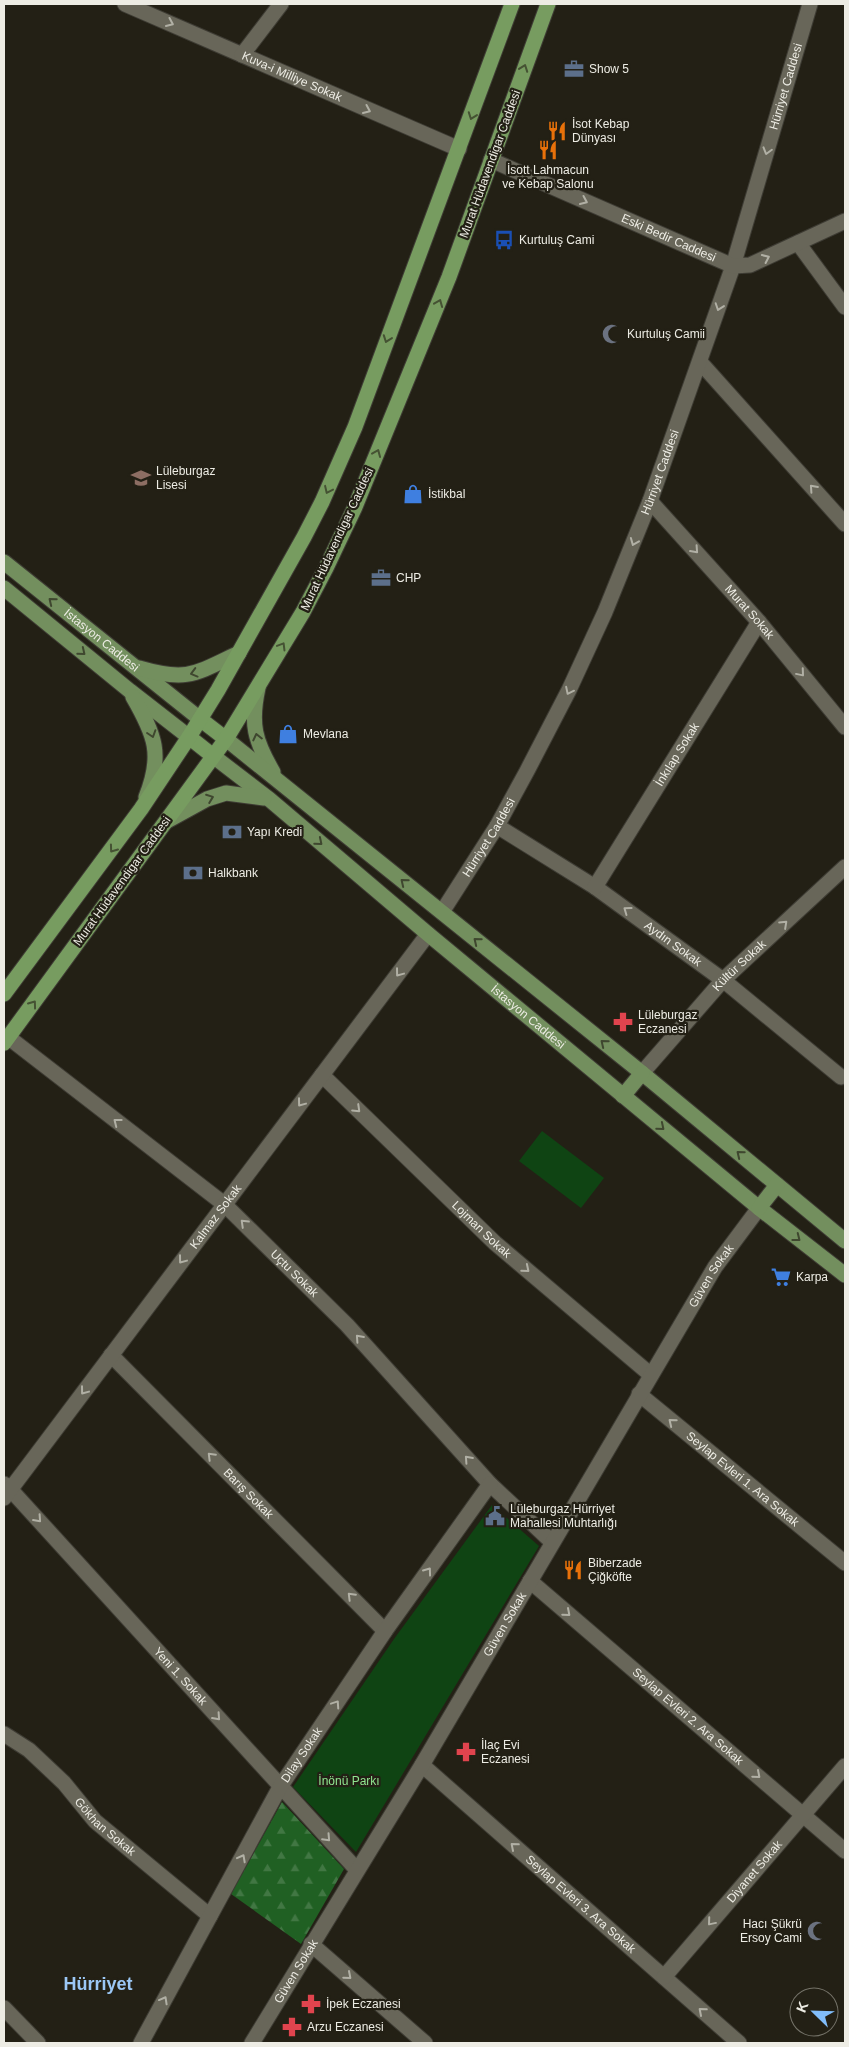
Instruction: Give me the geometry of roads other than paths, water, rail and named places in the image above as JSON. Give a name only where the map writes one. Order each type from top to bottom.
[{"type":"highway","points":[[4,994],[141,809],[189,737],[304,537],[347,447],[512,4]]},
{"type":"highway","name":"Murat Hüdavendigar Caddesi","points":[[6,1040],[226,739],[303,612],[355,508],[449,277],[548,4]]},
{"type":"highway","points":[[200,719],[226,739]]},
{"type":"highway","points":[[189,737],[212,756]]},
{"type":"main road","name":"İstasyon Caddesi","points":[[4,562],[200,719]]},
{"type":"main road","name":"İstasyon Caddesi","points":[[4,588],[189,737]]},
{"type":"main road","points":[[133,666],[170,676],[187,675],[197,673],[239,653]]},
{"type":"main road","points":[[258,688],[253,710],[254,724],[260,750],[277,780]]},
{"type":"main road","points":[[130,691],[150,728],[154,742],[155,762],[151,785],[141,809]]},
{"type":"main road","points":[[226,739],[642,1074],[845,1241]]},
{"type":"main road","name":"İstasyon Caddesi","points":[[212,756],[269,799],[623,1096],[759,1208],[845,1275]]},
{"type":"main road","points":[[167,821],[207,799],[226,793],[269,799]]},
{"type":"main road","points":[[428,934],[442,912]]},
{"type":"main road","points":[[623,1096],[642,1074]]},
{"type":"main road","points":[[759,1208],[777,1185]]},
{"type":"street","name":"Kuva-i Milliye Sokak","points":[[125,4],[459,149]]},
{"type":"street","points":[[242,55],[281,4]]},
{"type":"street","name":"Hürriyet Caddesi","points":[[442,912],[497,826],[569,690],[606,612],[650,501],[733,266],[810,4]]},
{"type":"street","name":"Eski Bedir Caddesi","points":[[491,160],[733,266]]},
{"type":"street","points":[[733,266],[750,265],[845,221]]},
{"type":"street","points":[[798,243],[845,308]]},
{"type":"street","points":[[700,362],[845,524]]},
{"type":"street","name":"Murat Sokak","points":[[650,501],[759,622],[845,727]]},
{"type":"street","name":"İnkılap Sokak","points":[[595,887],[759,622]]},
{"type":"street","name":"Aydın Sokak","points":[[497,826],[595,887],[723,980],[841,1076]]},
{"type":"street","name":"Kültür Sokak","points":[[642,1074],[723,980],[845,868]]},
{"type":"street","name":"Kalmaz Sokak","points":[[6,1491],[111,1355],[428,934]]},
{"type":"street","name":"Uçtu Sokak","points":[[6,1040],[224,1204],[347,1325],[490,1484],[552,1542]]},
{"type":"street","name":"Lojman Sokak","points":[[322,1075],[495,1243],[651,1375]]},
{"type":"street","name":"Güven Sokak","points":[[252,2043],[356,1870],[422,1765],[715,1267],[759,1208]]},
{"type":"street","name":"Barış Sokak","points":[[111,1355],[385,1631]]},
{"type":"street","name":"Seylap Evleri 1. Ara Sokak","points":[[639,1394],[845,1564]]},
{"type":"street","name":"Dilay Sokak","points":[[141,2043],[280,1787],[385,1631],[490,1484]]},
{"type":"street","name":"Yeni 1. Sokak","points":[[6,1491],[356,1870]]},
{"type":"street","name":"Seylap Evleri 2. Ara Sokak","points":[[530,1581],[845,1851]]},
{"type":"street","name":"Gökhan Sokak","points":[[4,1734],[29,1750],[64,1783],[95,1821],[210,1916]]},
{"type":"street","name":"Seylap Evleri 3. Ara Sokak","points":[[422,1765],[739,2043]]},
{"type":"street","name":"Diyanet Sokak","points":[[664,1977],[845,1766]]},
{"type":"street","points":[[312,1944],[425,2043]]},
{"type":"street","points":[[4,2008],[38,2043]]},
{"type":"place","name":"Show 5","points":[[574,69]]},
{"type":"place","name":"İsot Kebap Dünyası","points":[[557,131]]},
{"type":"place","name":"İsott Lahmacun ve Kebap Salonu","points":[[548,150]]},
{"type":"place","name":"Kurtuluş Cami","points":[[504,240]]},
{"type":"place","name":"Kurtuluş Camii","points":[[612,334]]},
{"type":"place","name":"Lüleburgaz Lisesi","points":[[141,478]]},
{"type":"place","name":"İstikbal","points":[[413,494]]},
{"type":"place","name":"CHP","points":[[381,578]]},
{"type":"place","name":"Mevlana","points":[[288,734]]},
{"type":"place","name":"Yapı Kredi","points":[[232,832]]},
{"type":"place","name":"Halkbank","points":[[193,873]]},
{"type":"place","name":"Lüleburgaz Eczanesi","points":[[623,1022]]},
{"type":"place","name":"Karpa","points":[[781,1277]]},
{"type":"place","name":"Lüleburgaz Hürriyet Mahallesi Muhtarlığı","points":[[495,1516]]},
{"type":"place","name":"Biberzade Çiğköfte","points":[[573,1570]]},
{"type":"place","name":"İlaç Evi Eczanesi","points":[[466,1752]]},
{"type":"place","name":"Hacı Şükrü Ersoy Cami","points":[[817,1931]]},
{"type":"place","name":"İpek Eczanesi","points":[[311,2004]]},
{"type":"place","name":"Arzu Eczanesi","points":[[292,2027]]},
{"type":"district","name":"Hürriyet","points":[[98,1984]]},
{"type":"park label","name":"İnönü Parkı","points":[[349,1781]]}]
